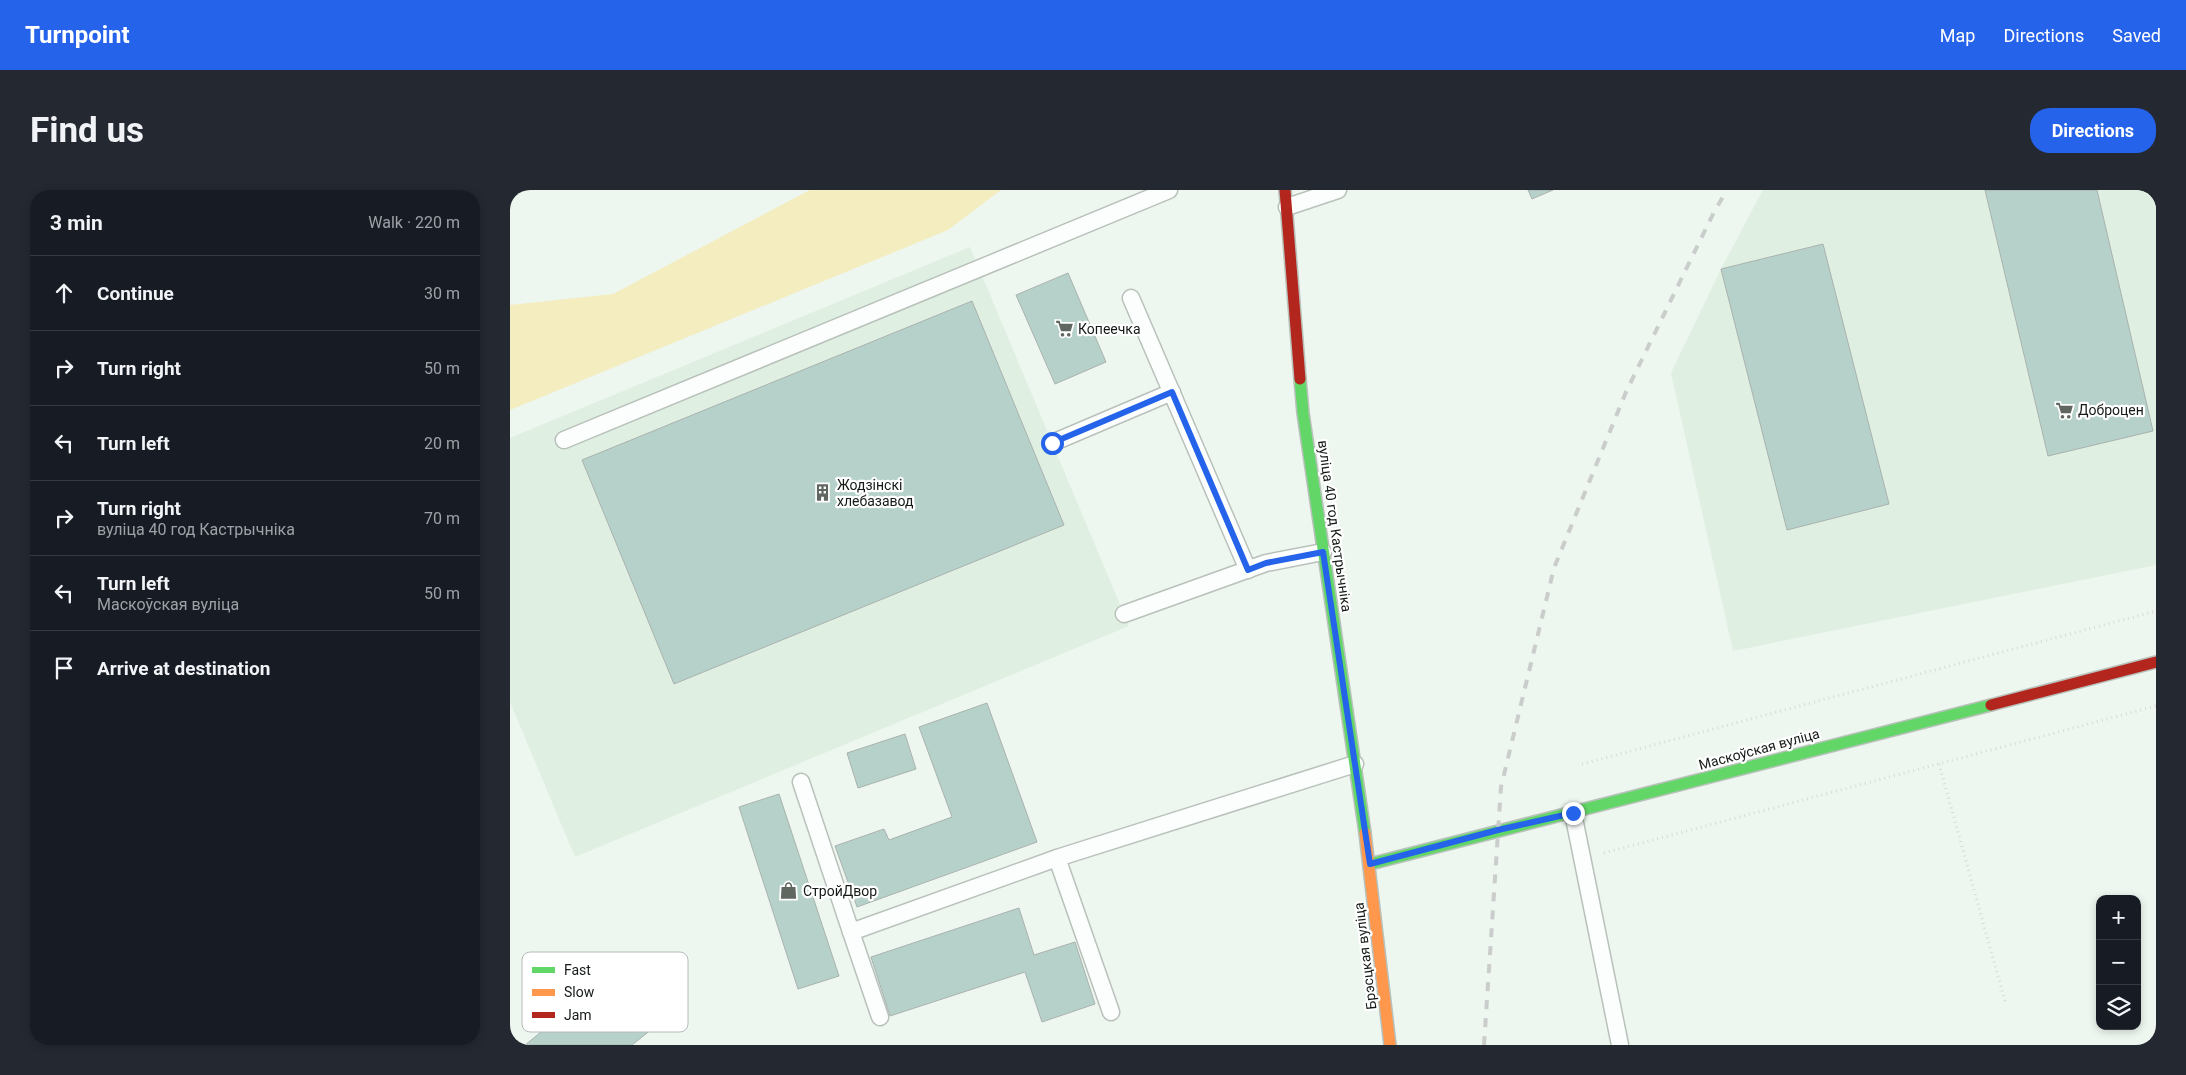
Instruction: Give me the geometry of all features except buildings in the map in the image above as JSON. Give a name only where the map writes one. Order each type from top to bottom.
[{"type":"main road","name":"вуліца 40 год Кастрычніка","points":[[1286,190],[1303,413],[1370,864]]},
{"type":"main road","name":"Маскоўская вуліца","points":[[1370,864],[2156,662]]},
{"type":"main road","name":"Брэсцкая вуліца","points":[[1370,864],[1390,1045]]},
{"type":"lane","points":[[564,440],[1169,190]]},
{"type":"lane","points":[[1287,207],[1338,190]]},
{"type":"lane","points":[[1131,298],[1248,570]]},
{"type":"lane","points":[[1052,443],[1172,392]]},
{"type":"lane","points":[[1124,614],[1266,563],[1323,552]]},
{"type":"lane","points":[[850,932],[1057,858],[1355,764]]},
{"type":"lane","points":[[801,782],[880,1017]]},
{"type":"lane","points":[[1573,813],[1620,1045]]},
{"type":"lane","points":[[1057,858],[1111,1012]]},
{"type":"path","points":[[1582,764],[2156,611]]},
{"type":"path","points":[[1601,854],[2156,706]]},
{"type":"path","points":[[1939,764],[2005,1001]]},
{"type":"shaded area","points":[[810,190],[1001,190],[948,230],[510,410],[510,305],[613,294]]},
{"type":"shaded area","points":[[1763,190],[2156,190],[2156,565],[1733,651],[1671,373],[1721,269]]},
{"type":"shaded area","points":[[970,247],[1129,626],[575,857],[510,702],[510,438]]},
{"type":"railway","points":[[1484,1045],[1501,787],[1554,568],[1626,392],[1714,212],[1727,190]]},
{"type":"traffic: fast","points":[[1300,379],[1303,413],[1365,833]]},
{"type":"traffic: fast","points":[[1370,864],[1991,705]]},
{"type":"traffic: slow","points":[[1365,833],[1390,1045]]},
{"type":"traffic: jam","points":[[1285,190],[1300,379]]},
{"type":"traffic: jam","points":[[1991,705],[2156,662]]},
{"type":"place","name":"Копеечка","points":[[1064,329]]},
{"type":"place","name":"Доброцен","points":[[2064,410]]},
{"type":"place","name":"Жодзінскі хлебазавод","points":[[823,493]]},
{"type":"place","name":"СтройДвор","points":[[789,891]]},
{"type":"route","points":[[1052,443],[1172,392],[1248,570],[1266,563],[1323,552],[1370,864],[1498,830],[1573,813]]}]
